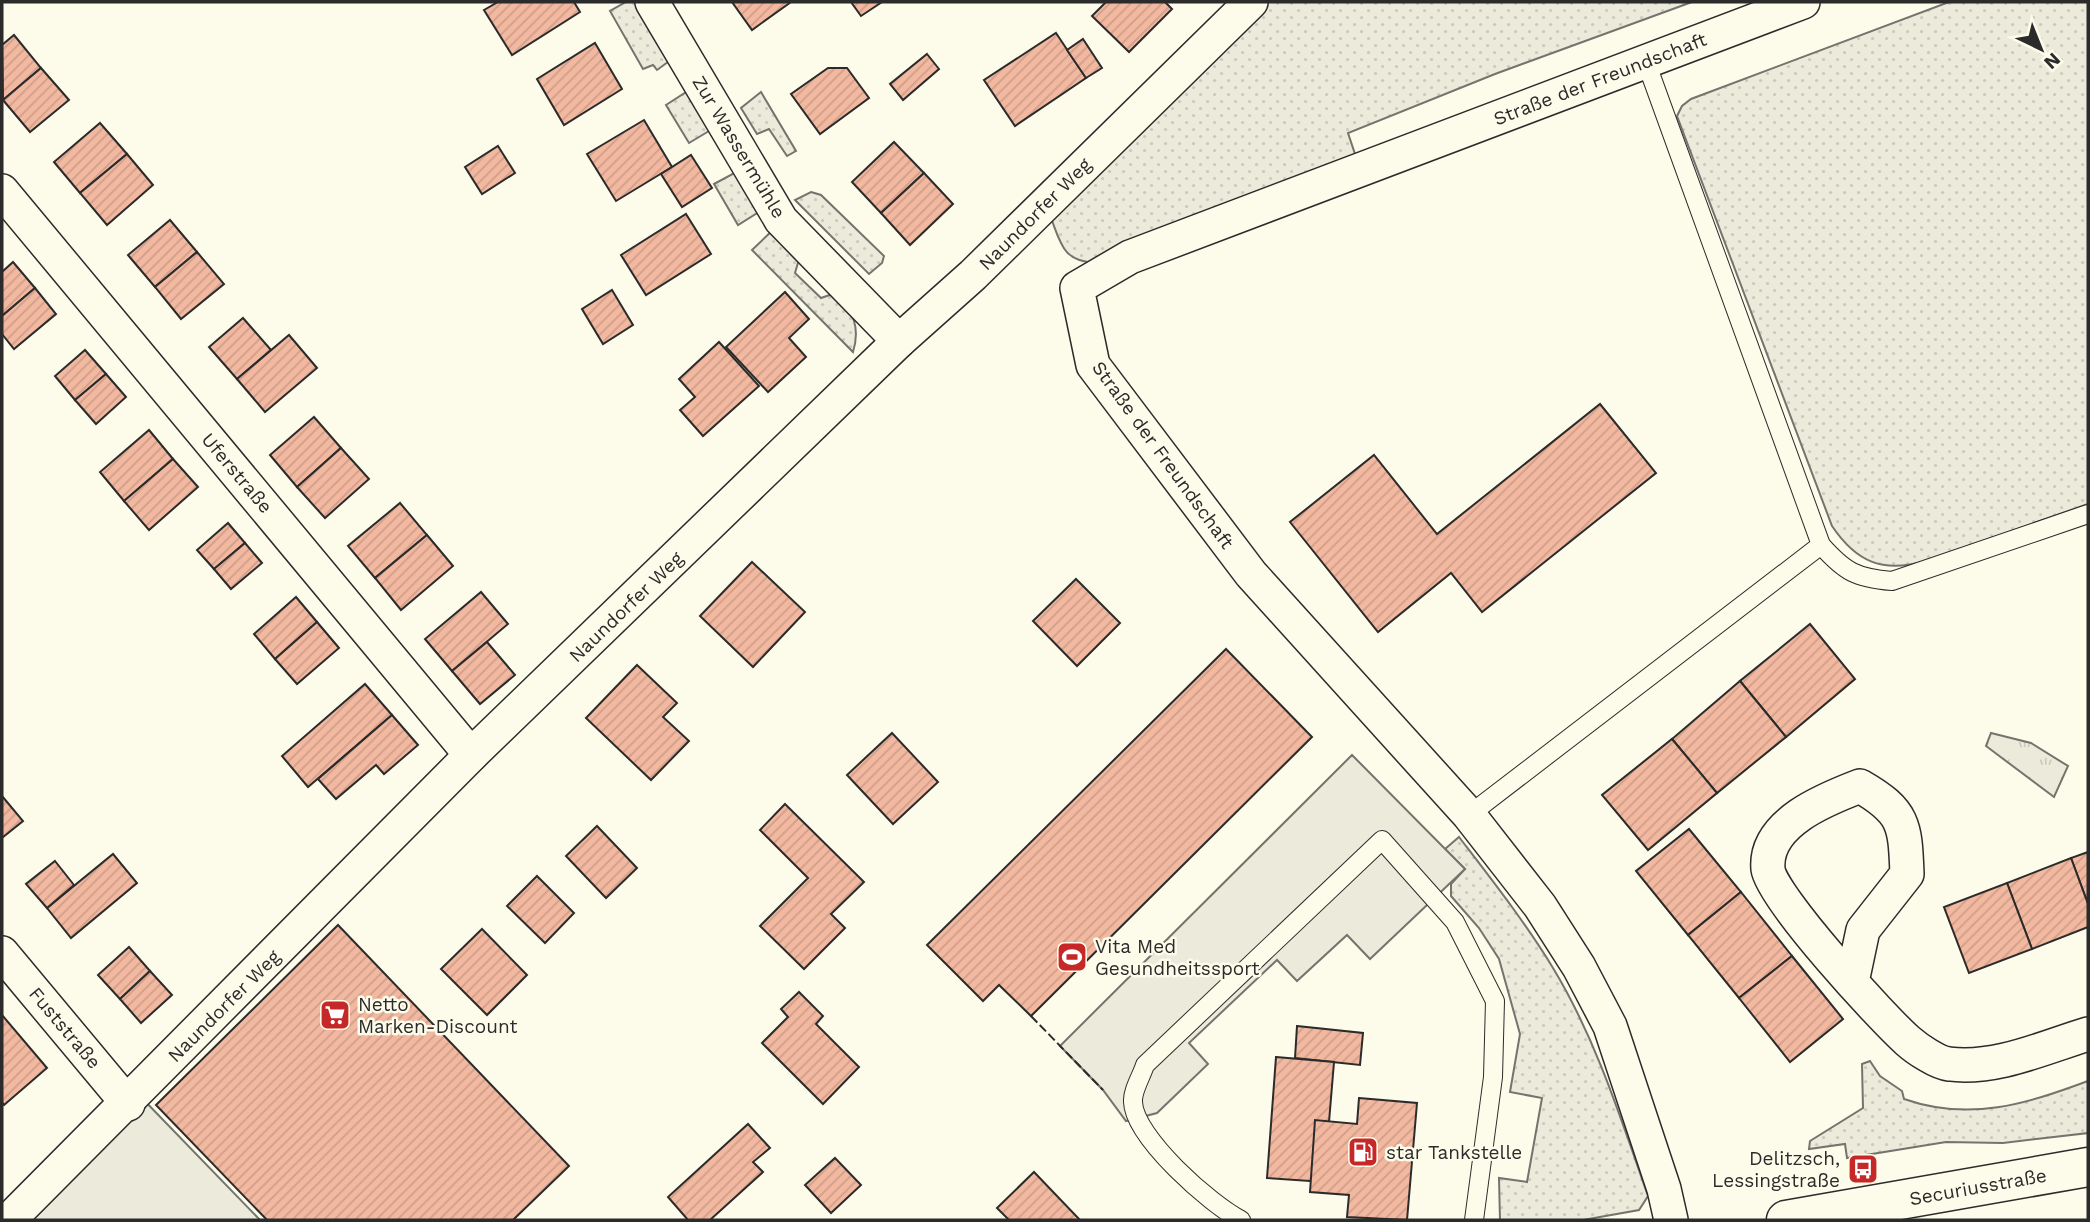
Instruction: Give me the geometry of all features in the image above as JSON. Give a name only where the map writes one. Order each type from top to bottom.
[{"type":"street","name":"Zur Wassermühle","points":[[652,2],[781,220],[899,341]]},
{"type":"street","name":"Naundorfer Weg","points":[[9,1220],[128,1104],[471,755],[899,341],[973,275],[1251,2]]},
{"type":"street","name":"Straße der Freundschaft","points":[[1671,1220],[1664,1189],[1610,1026],[1579,967],[1540,906],[1469,815],[1251,574],[1093,365],[1077,288],[1130,257],[1803,2]]},
{"type":"street","name":"Uferstraße","points":[[2,191],[471,755]]},
{"type":"street","points":[[1852,982],[1863,930],[1907,874],[1905,830],[1888,802],[1860,786],[1822,801],[1797,816],[1773,843],[1768,870],[1785,901],[1852,982],[1909,1043],[1947,1064],[1990,1063],[2088,1034]]},
{"type":"street","name":"Fuststraße","points":[[2,953],[128,1104]]},
{"type":"street","name":"Securiusstraße","points":[[1786,1220],[2088,1167]]},
{"type":"lane","points":[[1646,62],[1821,545],[1842,569],[1873,579],[1892,581],[2088,514]]},
{"type":"lane","points":[[1469,815],[1821,545]]},
{"type":"lane","points":[[1241,1220],[1220,1209],[1144,1133],[1133,1101],[1145,1065],[1382,840],[1455,922],[1495,1000],[1493,1077],[1474,1220]]},
{"type":"green space","points":[[626,2],[637,2],[672,59],[657,70],[653,65],[643,69],[610,11]]},
{"type":"green space","points":[[1267,2],[1692,2],[1495,74],[1348,133],[1356,157],[1095,263],[1084,262],[1070,255],[1061,243],[1051,218]]},
{"type":"green space","points":[[1949,2],[2088,2],[2088,504],[1926,561],[1897,566],[1884,565],[1872,562],[1851,549],[1832,526],[1677,116],[1682,106],[1691,99]]},
{"type":"green space","points":[[691,89],[714,128],[689,143],[666,105]]},
{"type":"green space","points":[[761,92],[796,151],[787,156],[769,129],[757,134],[741,108]]},
{"type":"green space","points":[[738,171],[762,210],[738,225],[714,184]]},
{"type":"green space","points":[[811,192],[821,195],[884,256],[882,263],[869,274],[795,200]]},
{"type":"green space","points":[[774,229],[800,256],[795,273],[821,298],[838,292],[854,320],[856,335],[853,352],[752,250]]},
{"type":"green space","points":[[1991,733],[2031,743],[2068,766],[2054,797],[1986,746]]},
{"type":"green space","points":[[1459,837],[1542,951],[1582,1023],[1595,1051],[1648,1196],[1639,1210],[1583,1220],[1500,1220],[1499,1178],[1527,1182],[1542,1098],[1510,1092],[1520,1034],[1499,959],[1479,928],[1451,896],[1451,884],[1465,869],[1445,849]]},
{"type":"green space","points":[[1870,1061],[1880,1076],[1902,1091],[1904,1099],[1952,1109],[2020,1103],[2088,1081],[2088,1133],[2003,1143],[1946,1142],[1847,1158],[1845,1144],[1809,1149],[1810,1141],[1863,1108],[1862,1064]]},
{"type":"shaded area","points":[[1352,755],[1465,869],[1370,959],[1347,935],[1297,981],[1277,960],[1189,1043],[1208,1064],[1157,1113],[1126,1121],[1103,1090],[1060,1046]]},
{"type":"shaded area","points":[[138,1094],[260,1220],[9,1220]]},
{"type":"building","points":[[498,2],[574,2],[580,12],[512,55],[484,10]]},
{"type":"building","points":[[732,2],[791,2],[752,30]]},
{"type":"building","points":[[851,2],[882,2],[861,16]]},
{"type":"building","points":[[1106,2],[1165,2],[1172,9],[1129,52],[1092,16]]},
{"type":"building","points":[[1056,33],[1086,78],[1015,126],[984,80]]},
{"type":"building","points":[[14,35],[41,68],[3,100],[2,45]]},
{"type":"building","points":[[1083,39],[1102,68],[1086,78],[1067,50]]},
{"type":"building","points":[[595,43],[622,89],[564,125],[537,79]]},
{"type":"building","points":[[927,54],[939,69],[903,100],[890,84]]},
{"type":"building","points":[[41,68],[69,100],[30,132],[3,100]]},
{"type":"building","points":[[828,68],[847,68],[869,98],[820,134],[791,94]]},
{"type":"building","points":[[644,120],[672,167],[616,201],[587,154]]},
{"type":"building","points":[[100,123],[127,154],[80,193],[54,162]]},
{"type":"building","points":[[894,142],[924,173],[881,213],[852,182]]},
{"type":"building","points":[[498,146],[515,173],[482,194],[465,167]]},
{"type":"building","points":[[127,154],[153,185],[107,225],[80,193]]},
{"type":"building","points":[[691,155],[712,188],[682,207],[661,174]]},
{"type":"building","points":[[924,173],[953,204],[910,245],[881,213]]},
{"type":"building","points":[[686,214],[711,254],[646,295],[621,255]]},
{"type":"building","points":[[170,220],[197,252],[155,287],[128,255]]},
{"type":"building","points":[[197,252],[224,284],[181,319],[155,287]]},
{"type":"building","points":[[13,262],[35,288],[2,316],[2,272]]},
{"type":"building","points":[[35,288],[56,314],[14,349],[2,334],[2,316]]},
{"type":"building","points":[[612,290],[633,325],[603,344],[582,309]]},
{"type":"building","points":[[785,292],[809,319],[789,338],[806,357],[768,392],[726,347]]},
{"type":"building","points":[[243,318],[271,350],[237,379],[209,347]]},
{"type":"building","points":[[289,335],[317,368],[265,412],[237,379]]},
{"type":"building","points":[[719,342],[759,386],[703,436],[680,410],[695,397],[679,379]]},
{"type":"building","points":[[85,350],[106,374],[75,400],[55,376]]},
{"type":"building","points":[[106,374],[126,397],[96,424],[75,400]]},
{"type":"building","points":[[1600,404],[1656,473],[1482,612],[1451,573],[1378,632],[1290,522],[1374,455],[1437,534]]},
{"type":"building","points":[[314,417],[341,448],[297,487],[270,455]]},
{"type":"building","points":[[149,430],[173,459],[124,501],[100,472]]},
{"type":"building","points":[[341,448],[369,479],[325,518],[297,487]]},
{"type":"building","points":[[173,459],[198,487],[149,530],[124,501]]},
{"type":"building","points":[[400,503],[427,535],[375,578],[348,546]]},
{"type":"building","points":[[228,523],[245,543],[214,569],[197,550]]},
{"type":"building","points":[[427,535],[453,566],[401,610],[375,578]]},
{"type":"building","points":[[245,543],[262,563],[231,589],[214,569]]},
{"type":"building","points":[[752,562],[805,612],[753,667],[700,616]]},
{"type":"building","points":[[1076,579],[1120,623],[1077,666],[1033,621]]},
{"type":"building","points":[[481,592],[508,624],[452,671],[425,639]]},
{"type":"building","points":[[296,597],[317,622],[275,659],[254,634]]},
{"type":"building","points":[[317,622],[339,648],[297,684],[275,659]]},
{"type":"building","points":[[1810,624],[1855,679],[1786,737],[1740,681]]},
{"type":"building","points":[[487,642],[515,675],[480,704],[452,671]]},
{"type":"building","points":[[1226,649],[1312,737],[1031,1016],[999,985],[983,1001],[927,945]]},
{"type":"building","points":[[637,665],[677,703],[663,717],[689,741],[651,780],[586,718]]},
{"type":"building","points":[[1740,681],[1786,737],[1717,793],[1672,739]]},
{"type":"building","points":[[365,684],[392,715],[308,787],[282,756]]},
{"type":"building","points":[[392,715],[418,745],[384,774],[376,765],[336,799],[318,779]]},
{"type":"building","points":[[892,733],[938,782],[893,824],[847,775]]},
{"type":"building","points":[[1672,739],[1717,793],[1648,850],[1602,795]]},
{"type":"building","points":[[2,796],[23,821],[2,838]]},
{"type":"building","points":[[785,804],[864,882],[831,914],[845,928],[804,969],[760,926],[808,878],[760,830]]},
{"type":"building","points":[[597,826],[637,868],[606,898],[566,856]]},
{"type":"building","points":[[1689,829],[1741,892],[1688,935],[1636,871]]},
{"type":"building","points":[[2088,852],[2088,904],[2071,858]]},
{"type":"building","points":[[113,854],[137,883],[71,938],[47,908]]},
{"type":"building","points":[[2071,858],[2088,904],[2088,927],[2032,949],[2007,883]]},
{"type":"building","points":[[55,861],[74,885],[47,908],[26,884]]},
{"type":"building","points":[[537,876],[574,913],[545,943],[507,906]]},
{"type":"building","points":[[2007,883],[2032,949],[1969,973],[1944,907]]},
{"type":"building","points":[[1741,892],[1792,956],[1739,998],[1688,935]]},
{"type":"building","name":"Netto Marken-Discount","points":[[338,925],[569,1166],[513,1220],[267,1220],[156,1105]]},
{"type":"building","points":[[482,929],[527,975],[487,1015],[441,969]]},
{"type":"building","points":[[129,947],[150,971],[120,999],[98,975]]},
{"type":"building","points":[[1792,956],[1843,1019],[1790,1062],[1739,998]]},
{"type":"building","points":[[150,971],[172,995],[141,1023],[120,999]]},
{"type":"building","points":[[799,992],[823,1016],[816,1024],[859,1067],[823,1104],[762,1043],[788,1017],[781,1009]]},
{"type":"building","points":[[2,1015],[47,1068],[4,1105],[2,1102]]},
{"type":"building","points":[[1297,1026],[1363,1033],[1360,1065],[1295,1058]]},
{"type":"building","points":[[1276,1057],[1334,1062],[1324,1182],[1267,1178]]},
{"type":"building","name":"star Tankstelle","points":[[1359,1098],[1417,1103],[1407,1220],[1347,1217],[1349,1195],[1310,1192],[1315,1120],[1357,1124]]},
{"type":"building","points":[[748,1124],[770,1148],[753,1162],[763,1172],[710,1220],[688,1220],[668,1197]]},
{"type":"building","points":[[835,1158],[861,1185],[831,1213],[805,1185]]},
{"type":"building","points":[[1034,1172],[1080,1220],[1009,1220],[997,1208]]},
{"type":"fence","points":[[1031,1016],[1103,1090]]},
{"type":"place","name":"Vita Med Gesundheitssport","points":[[1072,957]]},
{"type":"place","name":"Netto Marken-Discount","points":[[335,1015]]},
{"type":"place","name":"star Tankstelle","points":[[1363,1152]]},
{"type":"place","name":"Delitzsch, Lessingstraße","points":[[1863,1169]]}]
